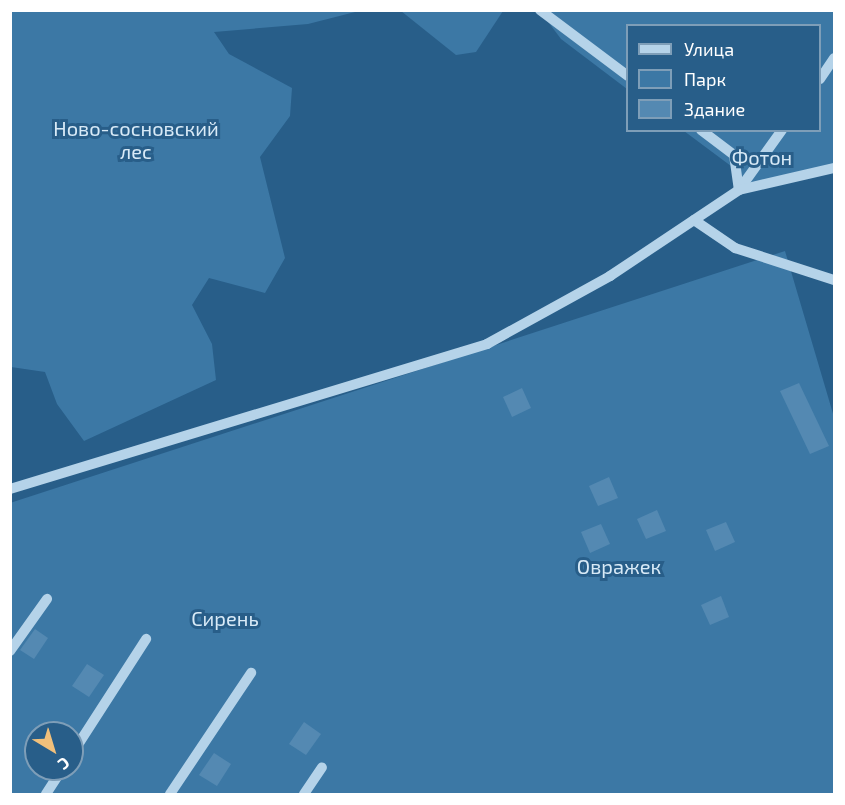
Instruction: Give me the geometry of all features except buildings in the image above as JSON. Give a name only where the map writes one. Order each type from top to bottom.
[{"type":"street","points":[[541,11],[626,75]]},
{"type":"street","points":[[821,76],[834,58]]},
{"type":"street","points":[[704,132],[735,155],[739,190]]},
{"type":"street","points":[[739,190],[781,132]]},
{"type":"street","points":[[10,489],[486,344],[610,276],[739,190],[834,168]]},
{"type":"street","points":[[694,220],[735,248],[834,280]]},
{"type":"street","points":[[10,651],[47,599]]},
{"type":"street","points":[[84,736],[147,639]]},
{"type":"street","points":[[170,795],[251,673]]},
{"type":"street","points":[[304,795],[322,767]]},
{"type":"street","points":[[45,795],[54,781]]},
{"type":"green space","name":"Ново-сосновский лес","points":[[10,11],[359,11],[308,24],[214,32],[229,54],[292,88],[290,116],[260,157],[285,258],[265,293],[209,278],[192,305],[212,344],[216,380],[84,441],[57,404],[45,372],[11,367]]},
{"type":"green space","points":[[401,11],[503,11],[476,52],[456,55]]},
{"type":"green space","name":"Фотон","points":[[540,11],[834,11],[834,164],[739,190],[739,172],[685,132],[821,132],[821,24],[626,24],[626,88],[561,39]]},
{"type":"green space","name":"Овражек","points":[[785,251],[834,417],[834,794],[11,794],[10,503]]},
{"type":"park label","name":"Сирень","points":[[225,618]]}]
